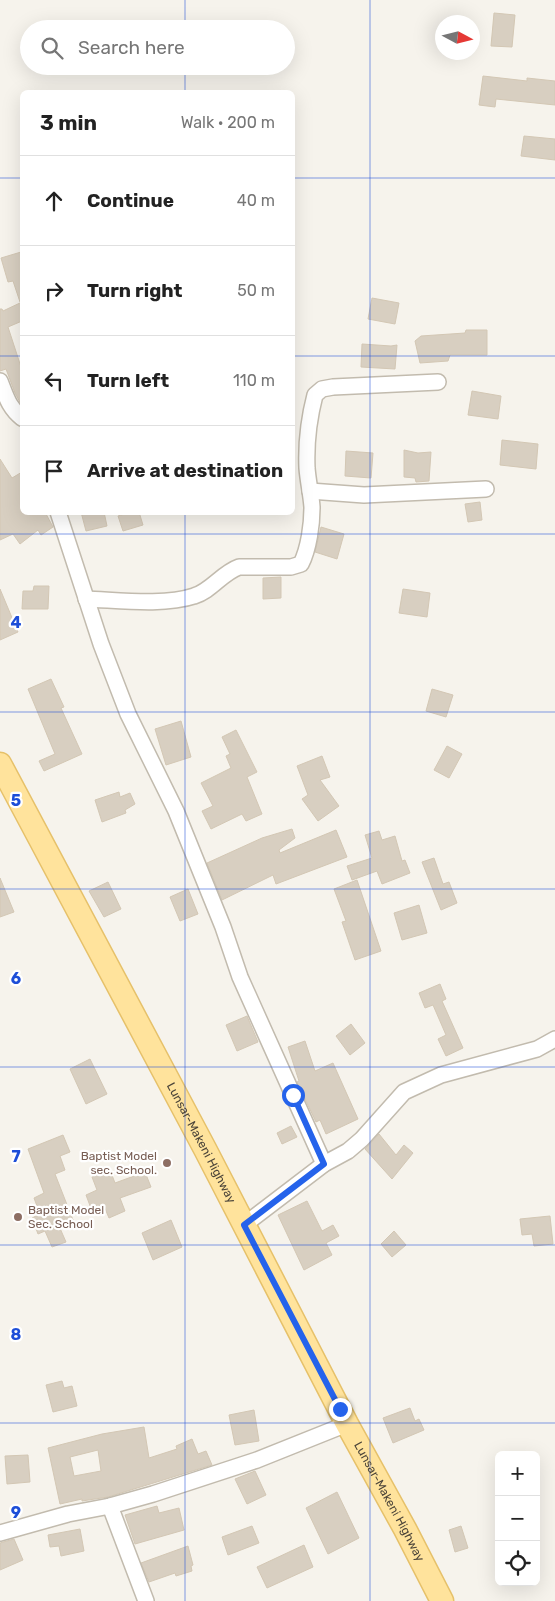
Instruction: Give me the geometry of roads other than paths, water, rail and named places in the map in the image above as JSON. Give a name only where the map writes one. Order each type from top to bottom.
[{"type":"main road","name":"Lunsar-Makeni Highway","points":[[0,764],[442,1601]]},
{"type":"street","points":[[0,381],[8,402],[20,416]]},
{"type":"street","points":[[86,599],[142,602],[181,599],[194,596],[206,590],[232,570],[239,568],[291,567],[302,564],[306,552],[311,519],[307,468],[308,434],[315,395],[322,389],[333,387],[438,382]]},
{"type":"street","points":[[310,491],[364,496],[486,489]]},
{"type":"street","points":[[59,515],[101,644],[128,714],[176,811],[223,927],[240,977],[324,1164]]},
{"type":"street","points":[[244,1225],[324,1164],[348,1151],[411,1088],[441,1075],[537,1049],[555,1039]]},
{"type":"street","points":[[0,1534],[68,1514],[110,1506],[153,1494],[257,1460],[347,1424]]},
{"type":"street","points":[[110,1506],[146,1601]]},
{"type":"place","name":"Baptist Model sec. School.","points":[[167,1163]]},
{"type":"place","name":"Baptist Model Sec. School","points":[[18,1217]]}]
